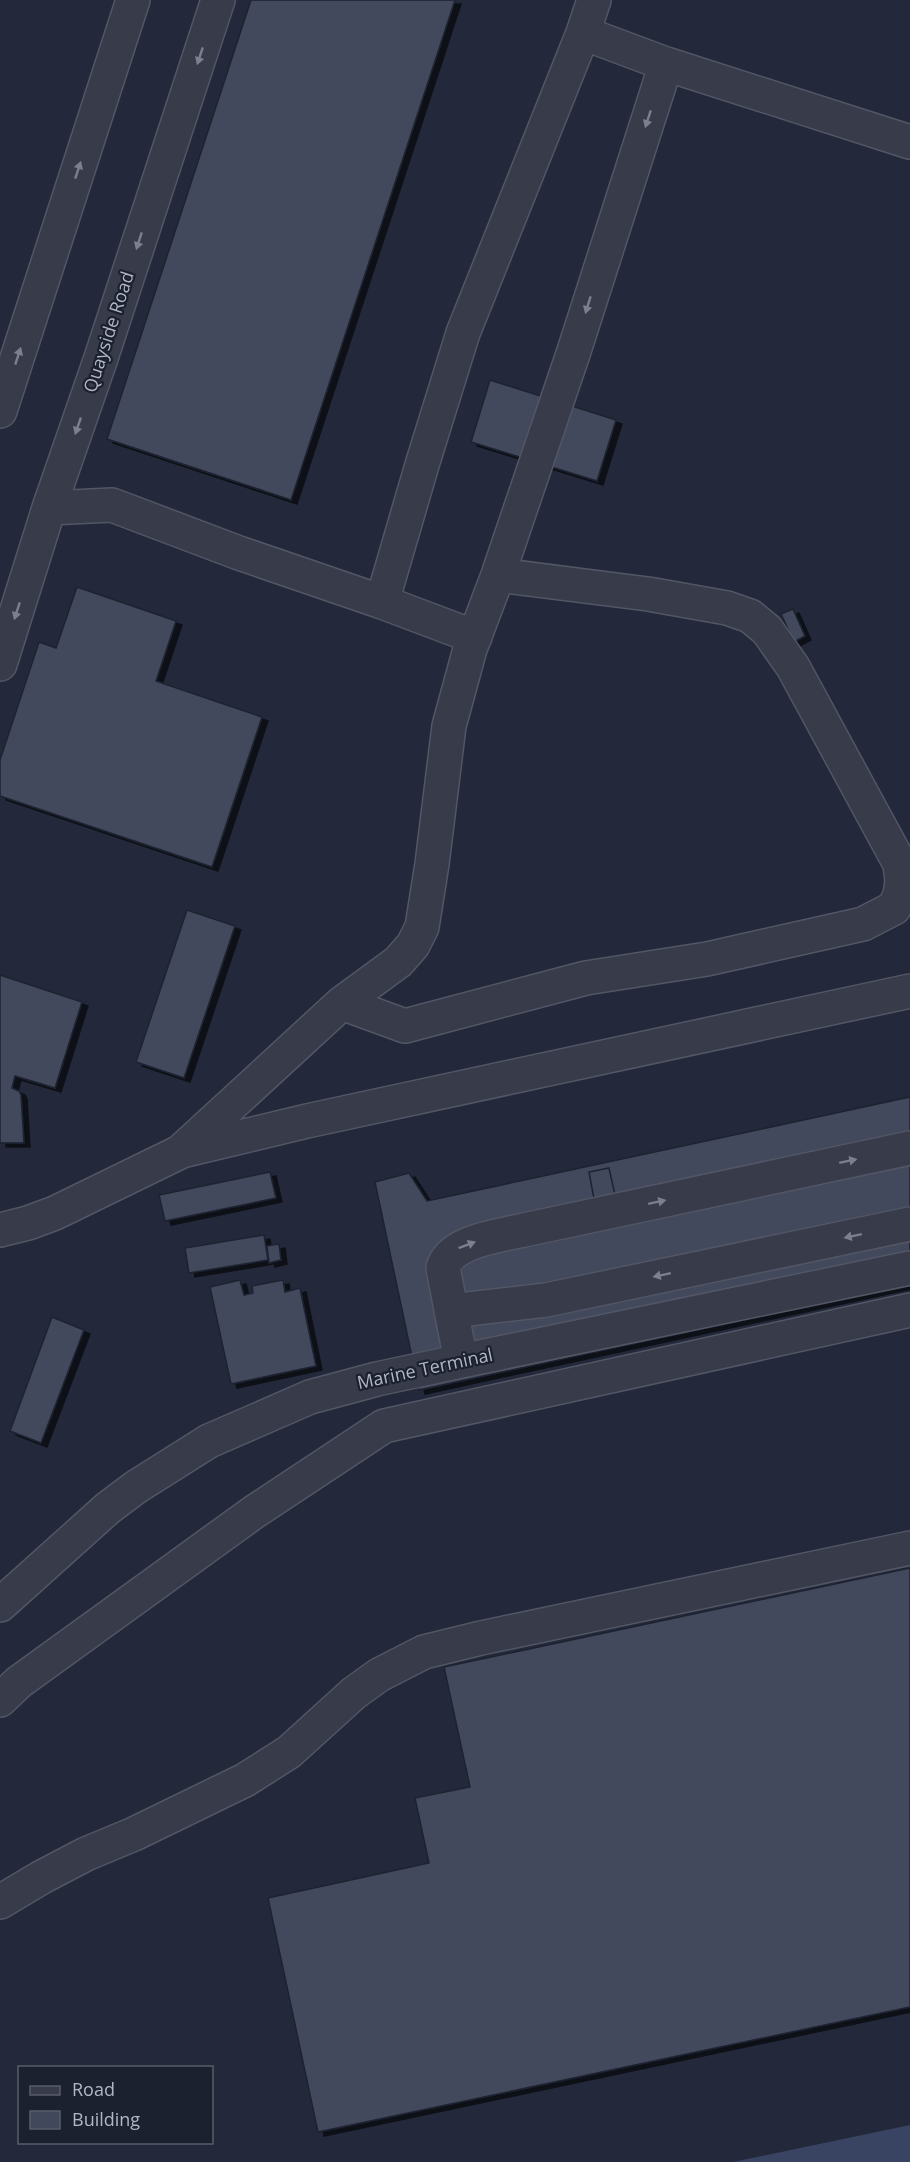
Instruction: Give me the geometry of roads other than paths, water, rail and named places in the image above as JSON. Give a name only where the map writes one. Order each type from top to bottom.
[{"type":"street","points":[[0,411],[133,0]]},
{"type":"street","name":"Quayside Road","points":[[0,664],[49,508],[105,347],[218,0]]},
{"type":"street","points":[[382,602],[463,333],[583,33],[594,0]]},
{"type":"street","points":[[583,33],[666,63],[910,142]]},
{"type":"street","points":[[180,1152],[342,1003],[398,962],[413,945],[422,927],[449,726],[475,637],[574,351],[666,63]]},
{"type":"street","points":[[49,508],[112,505],[475,637]]},
{"type":"street","points":[[342,1003],[405,1026],[586,978],[707,958],[863,924],[894,908],[900,896],[902,881],[900,864],[793,667],[766,630],[750,616],[727,608],[648,594],[498,575]]},
{"type":"street","points":[[0,1230],[55,1213],[180,1152],[331,1116],[910,991]]},
{"type":"street","points":[[461,1361],[443,1268],[445,1260],[452,1252],[466,1245],[524,1230],[910,1148]]},
{"type":"street","points":[[451,1311],[546,1300],[910,1224]]},
{"type":"street","name":"Marine Terminal","points":[[0,1605],[108,1508],[136,1487],[209,1441],[310,1397],[413,1371],[910,1268]]},
{"type":"street","points":[[0,1700],[20,1682],[255,1512],[384,1426],[910,1310]]},
{"type":"street","points":[[0,1902],[77,1858],[134,1834],[245,1780],[289,1752],[354,1693],[379,1675],[424,1652],[492,1635],[910,1548]]},
{"type":"water","points":[[910,2125],[910,2162],[733,2162]]}]
